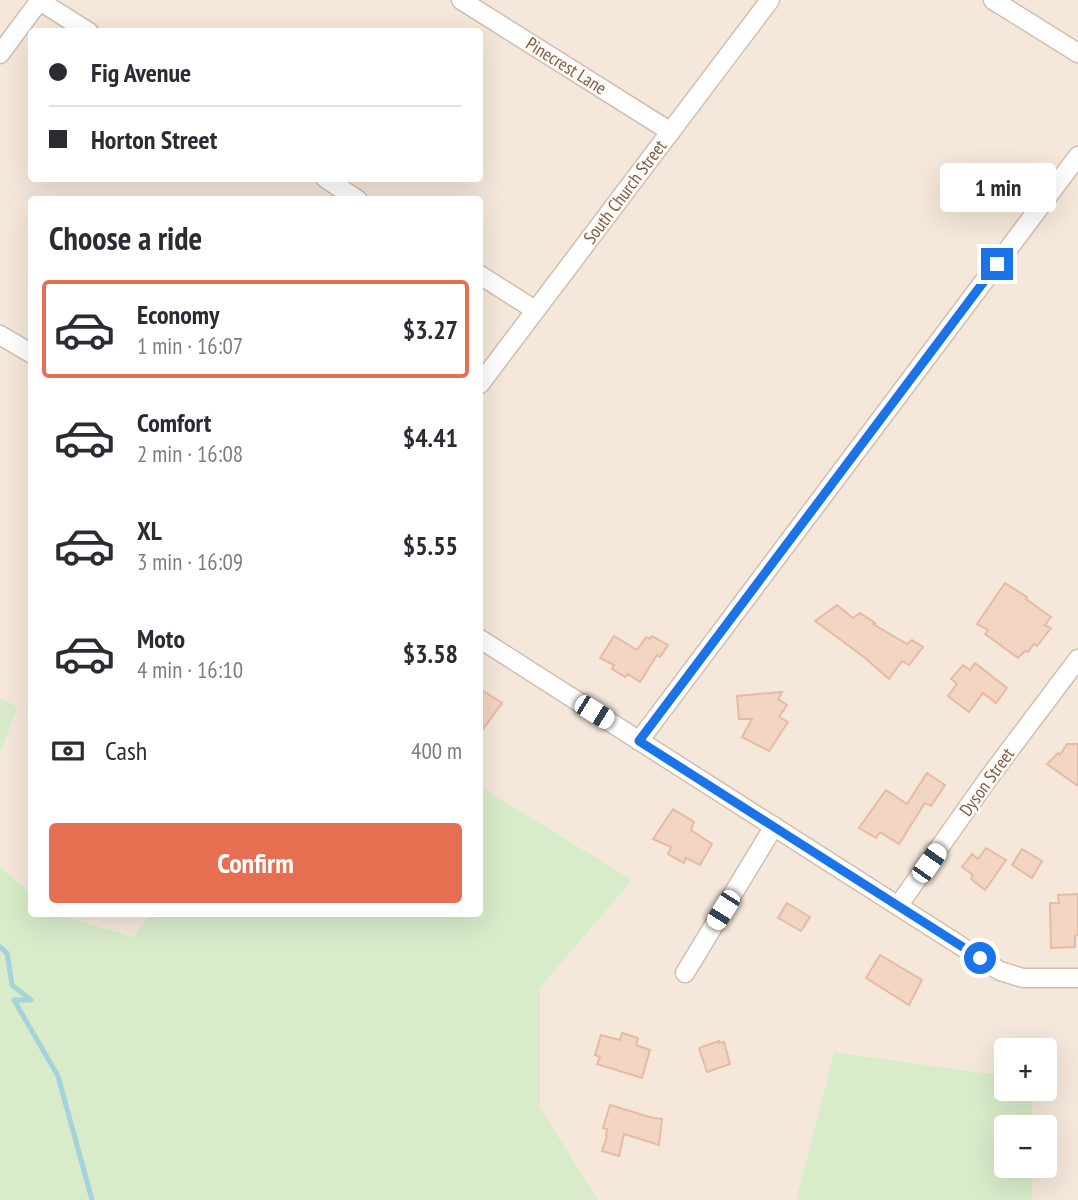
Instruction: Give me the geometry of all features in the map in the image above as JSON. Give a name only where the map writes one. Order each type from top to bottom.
[{"type":"street","points":[[0,54],[39,0],[83,28]]},
{"type":"street","name":"Pinecrest Lane","points":[[461,0],[671,132]]},
{"type":"street","name":"South Church Street","points":[[483,380],[770,0]]},
{"type":"street","points":[[993,0],[1078,53]]},
{"type":"street","points":[[639,741],[1078,156]]},
{"type":"street","points":[[331,182],[352,196]]},
{"type":"street","points":[[483,277],[535,310]]},
{"type":"street","points":[[0,335],[28,352]]},
{"type":"street","points":[[483,641],[1000,971],[1023,978],[1078,978]]},
{"type":"street","name":"Dyson Street","points":[[898,906],[990,776],[1078,659]]},
{"type":"street","points":[[685,972],[774,826]]},
{"type":"shaded area","points":[[0,0],[1078,0],[1078,1200],[1032,1200],[1032,1178],[1057,1178],[1057,1115],[1032,1115],[1032,1101],[1057,1101],[1057,1038],[994,1038],[994,1074],[834,1052],[796,1200],[598,1200],[540,1107],[540,988],[632,880],[483,788],[483,196],[28,196],[28,891],[0,866],[0,754],[18,708],[0,698]]},
{"type":"shaded area","points":[[67,917],[148,917],[133,937]]},
{"type":"green space","points":[[0,698],[18,707],[0,754]]},
{"type":"green space","points":[[483,788],[632,880],[540,988],[540,1107],[598,1200],[0,1200],[0,866],[28,891],[28,917],[67,917],[133,937],[148,917],[483,917]]},
{"type":"green space","points":[[834,1052],[994,1074],[994,1101],[1032,1101],[1032,1115],[994,1115],[994,1178],[1032,1178],[1032,1200],[796,1200]]},
{"type":"building","points":[[1005,583],[1051,617],[1045,625],[1051,628],[1037,646],[1034,644],[1018,658],[985,634],[988,630],[977,624]]},
{"type":"building","points":[[837,605],[853,618],[860,613],[907,644],[912,640],[923,647],[909,665],[902,661],[889,679],[815,621]]},
{"type":"building","points":[[614,636],[637,650],[646,637],[650,639],[652,636],[668,645],[660,657],[657,655],[640,682],[628,674],[625,677],[612,669],[614,665],[600,658]]},
{"type":"building","points":[[975,663],[1007,688],[996,703],[983,693],[969,712],[948,696],[957,684],[951,679],[963,665],[970,670]]},
{"type":"building","points":[[483,691],[502,703],[483,729]]},
{"type":"building","points":[[782,692],[778,699],[787,705],[779,717],[788,722],[769,751],[742,737],[752,719],[739,719],[737,696]]},
{"type":"building","points":[[1067,744],[1078,744],[1078,786],[1047,764],[1058,753],[1060,755]]},
{"type":"building","points":[[927,773],[945,785],[931,806],[925,803],[899,844],[880,832],[876,838],[859,828],[886,790],[907,804]]},
{"type":"building","points":[[673,809],[694,822],[691,830],[712,844],[700,865],[686,858],[684,863],[668,854],[671,847],[653,839]]},
{"type":"building","points":[[986,848],[1006,860],[985,890],[971,879],[973,875],[962,867],[972,854],[978,859]]},
{"type":"building","points":[[1022,849],[1042,861],[1032,878],[1012,865]]},
{"type":"building","points":[[1078,894],[1078,935],[1075,936],[1075,947],[1051,948],[1050,903],[1059,903],[1058,895]]},
{"type":"building","points":[[787,903],[810,917],[801,931],[778,918]]},
{"type":"building","points":[[880,955],[922,980],[909,1005],[866,978]]},
{"type":"building","points":[[622,1033],[638,1038],[636,1045],[650,1050],[642,1078],[597,1064],[600,1057],[595,1055],[601,1035],[620,1040]]},
{"type":"building","points":[[719,1041],[724,1042],[730,1064],[707,1072],[699,1048]]},
{"type":"building","points":[[610,1105],[662,1119],[659,1145],[624,1134],[619,1156],[602,1151],[607,1136],[607,1129],[603,1128]]},
{"type":"waterway","points":[[0,947],[7,953],[12,985],[31,1000],[14,1000],[58,1076],[92,1200]]},
{"type":"route","points":[[980,958],[639,741],[997,264]]}]
